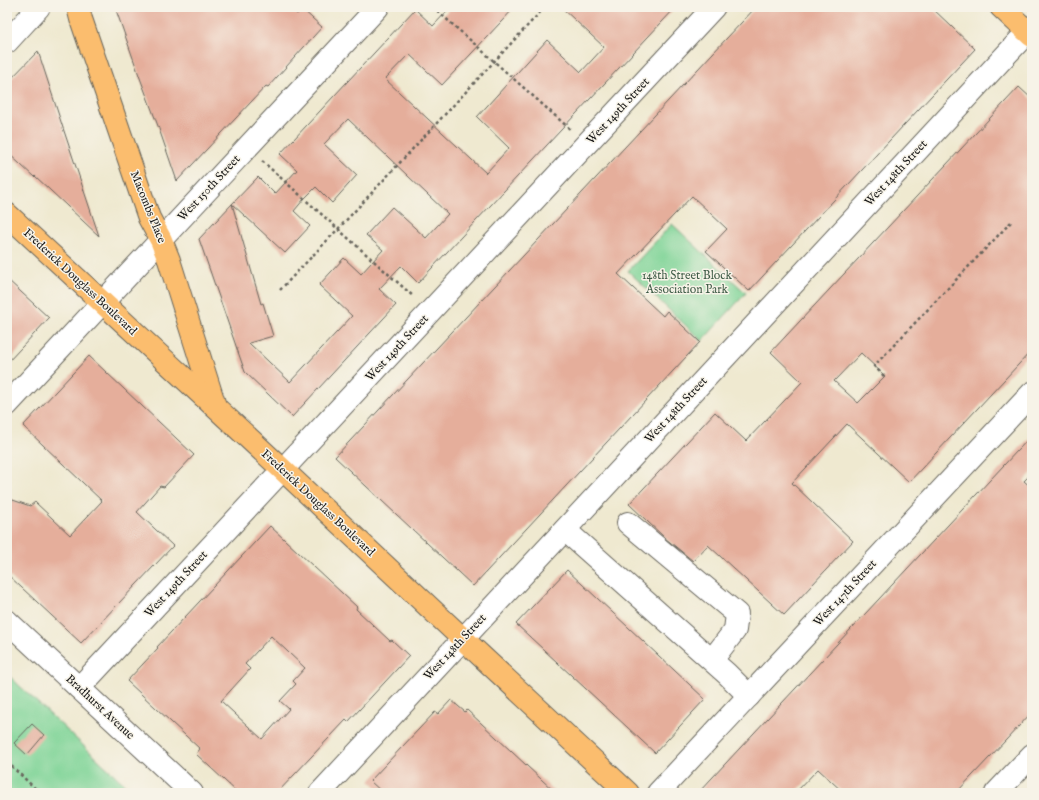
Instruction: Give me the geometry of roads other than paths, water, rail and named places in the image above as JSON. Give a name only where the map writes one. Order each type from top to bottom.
[{"type":"main road","name":"Macombs Place","points":[[78,7],[149,218],[161,240],[169,260],[215,407]]},
{"type":"main road","points":[[1001,7],[1031,32]]},
{"type":"main road","name":"Frederick Douglass Boulevard","points":[[7,214],[628,793]]},
{"type":"street","points":[[7,42],[39,7]]},
{"type":"street","name":"West 150th Street","points":[[7,405],[378,7]]},
{"type":"street","name":"West 149th Street","points":[[79,688],[714,7]]},
{"type":"street","name":"West 148th Street","points":[[320,793],[1031,32]]},
{"type":"street","name":"West 147th Street","points":[[658,793],[1032,393]]},
{"type":"street","points":[[628,523],[737,614],[735,630],[712,660]]},
{"type":"street","points":[[565,530],[712,660],[749,696]]},
{"type":"street","name":"Bradhurst Avenue","points":[[7,620],[192,793]]},
{"type":"street","points":[[996,793],[1032,755]]},
{"type":"park label","name":"148th Street Block Association Park","points":[[687,282]]}]
